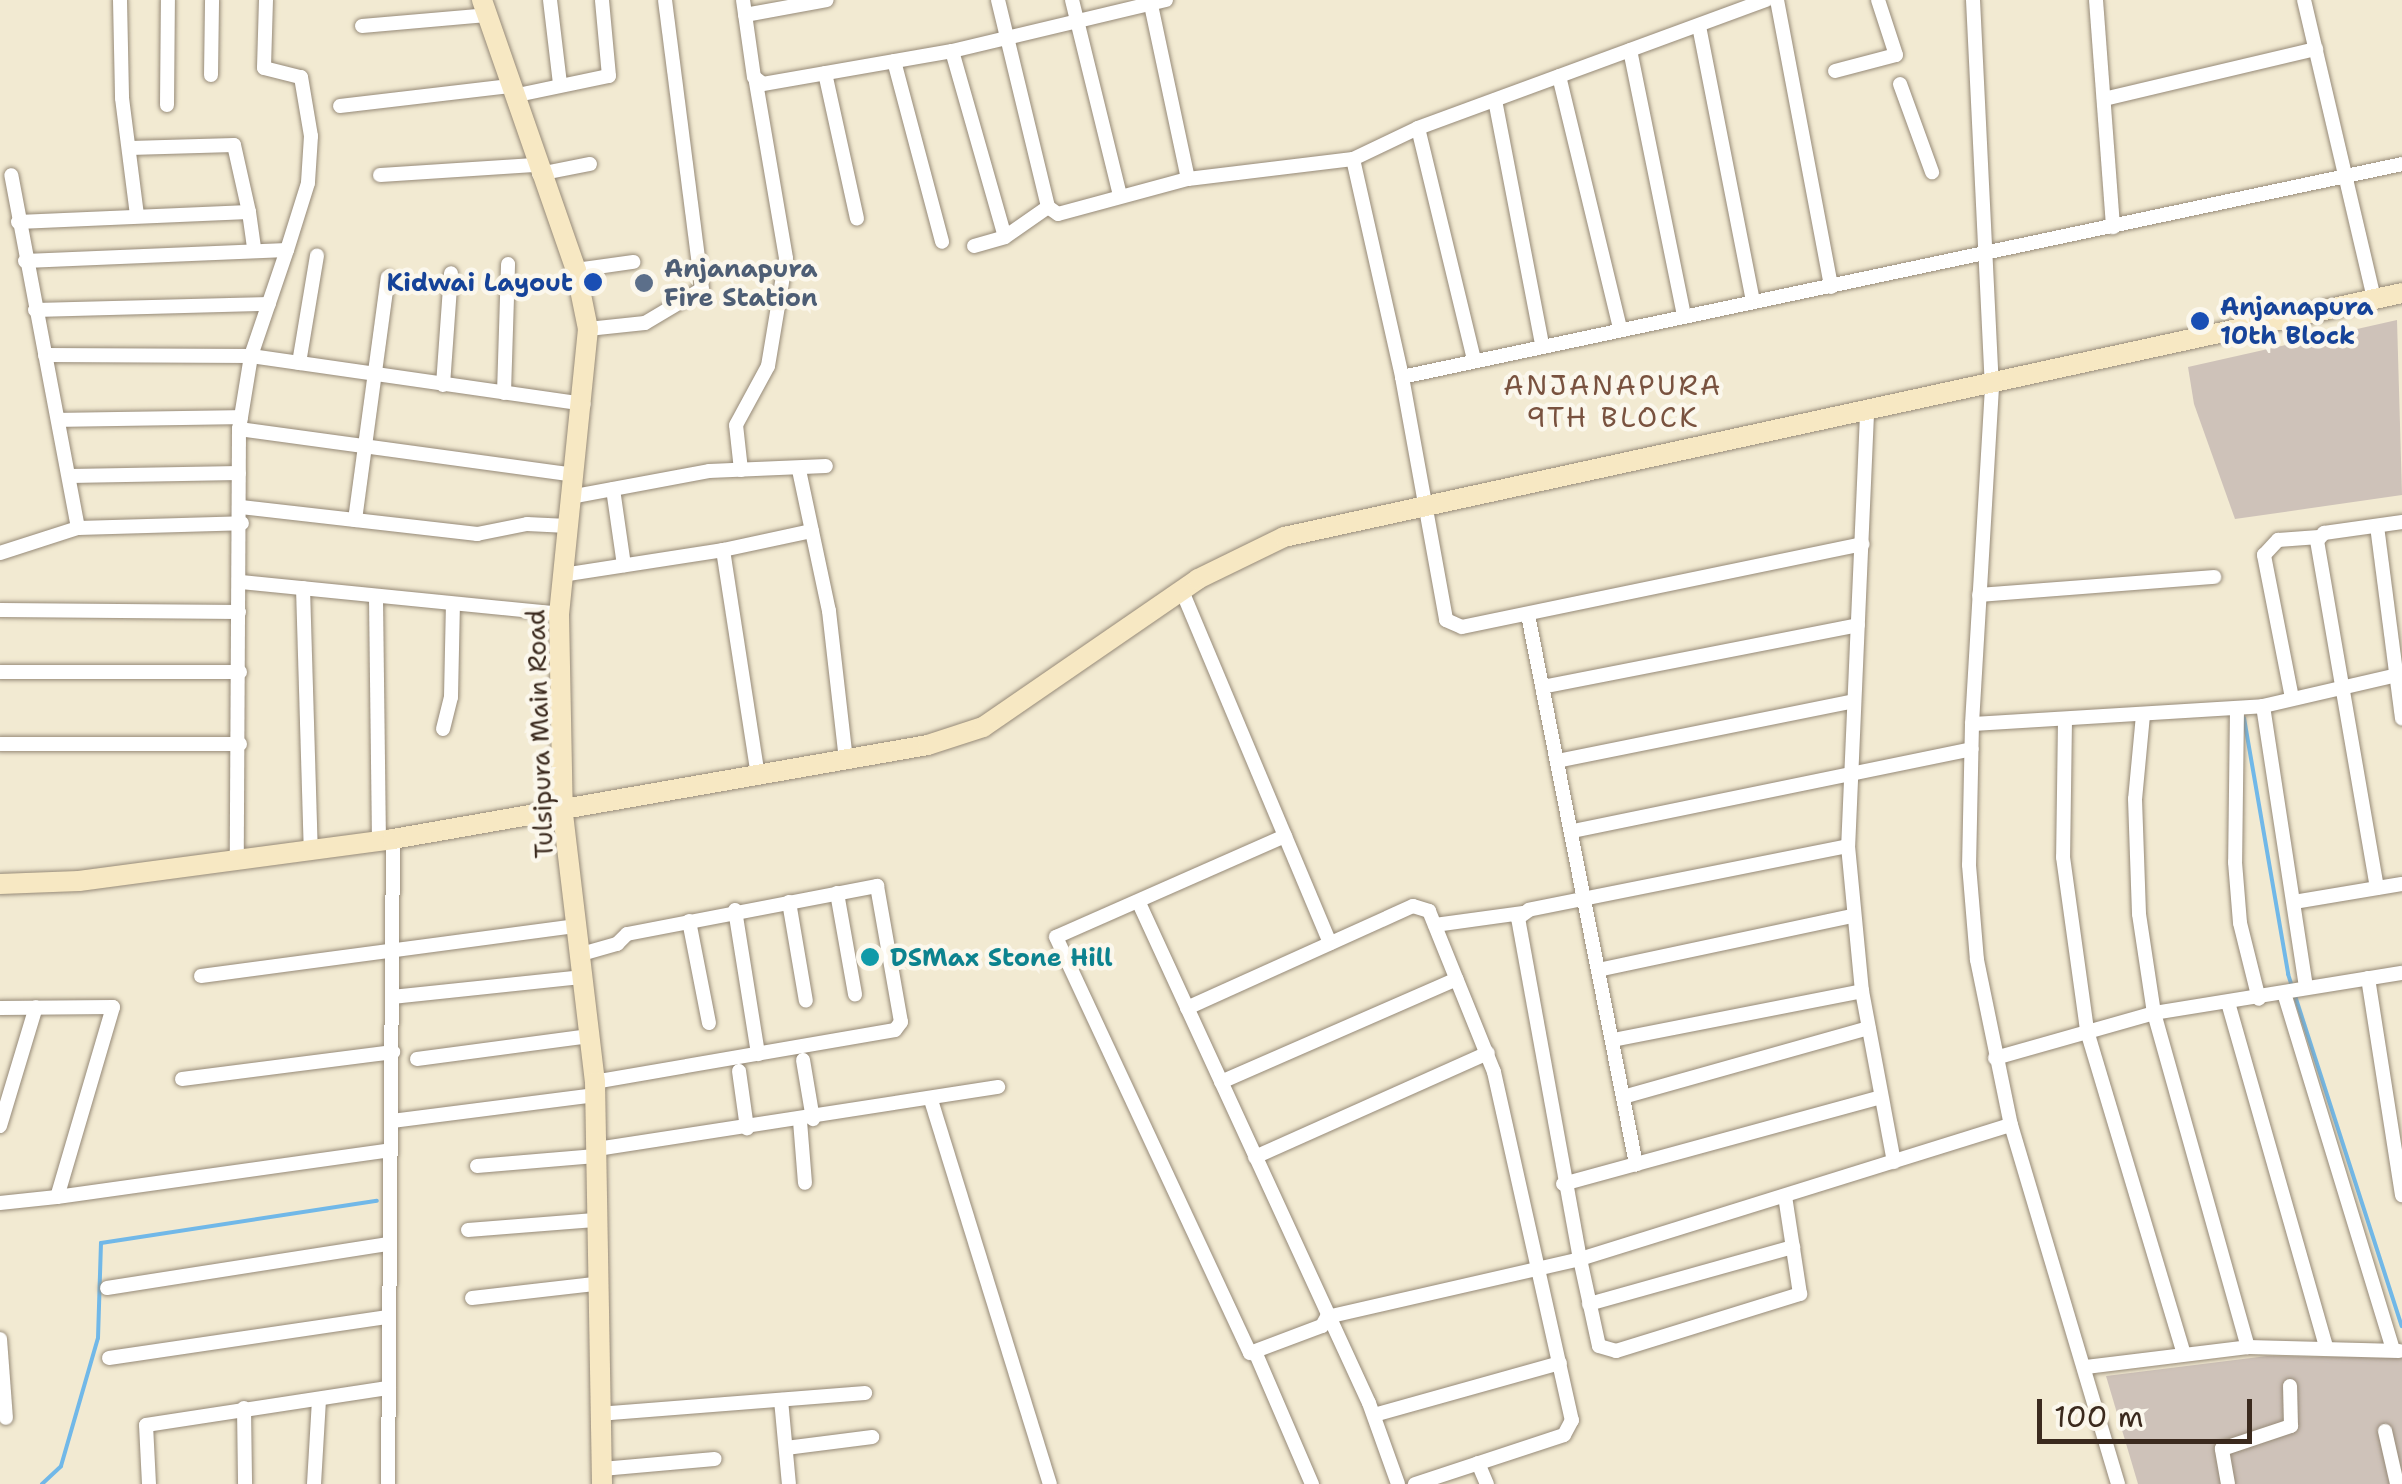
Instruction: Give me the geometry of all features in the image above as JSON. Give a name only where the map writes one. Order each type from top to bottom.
[{"type":"main road","name":"Tulsipura Main Road","points":[[485,8],[537,170],[576,270],[588,329],[584,404],[559,614],[564,814],[595,1088],[594,1284],[602,1477]]},
{"type":"main road","points":[[0,884],[79,881],[564,814],[928,745],[983,727],[1182,590],[1284,537],[1422,504],[1992,387],[2402,292]]},
{"type":"street","points":[[120,0],[137,215]]},
{"type":"street","points":[[167,105],[168,0]]},
{"type":"street","points":[[211,75],[212,0]]},
{"type":"street","points":[[237,860],[240,423],[251,356],[308,183],[311,136],[301,77],[264,68],[266,0]]},
{"type":"street","points":[[550,0],[560,84]]},
{"type":"street","points":[[340,106],[512,91],[609,76],[602,0]]},
{"type":"street","points":[[588,329],[645,322],[702,289],[666,0]]},
{"type":"street","points":[[741,470],[736,425],[768,366],[786,258],[744,7],[827,0]]},
{"type":"street","points":[[998,0],[1048,207],[1058,214],[1188,179],[1352,159],[1418,128],[1766,0]]},
{"type":"street","points":[[1072,0],[1120,195]]},
{"type":"street","points":[[1776,0],[1831,287]]},
{"type":"street","points":[[1835,71],[1896,55],[1878,0]]},
{"type":"street","points":[[1973,0],[1990,257],[1992,387],[1972,724],[1969,865],[1995,1058],[2118,1484]]},
{"type":"street","points":[[2096,0],[2112,227]]},
{"type":"street","points":[[2304,0],[2374,299]]},
{"type":"street","points":[[756,82],[952,50],[1156,1],[1188,179]]},
{"type":"street","points":[[362,26],[485,8]]},
{"type":"street","points":[[1699,26],[1753,301]]},
{"type":"street","points":[[2104,99],[2316,49]]},
{"type":"street","points":[[952,50],[1004,237]]},
{"type":"street","points":[[1630,50],[1684,315]]},
{"type":"street","points":[[894,61],[942,242]]},
{"type":"street","points":[[825,73],[858,219]]},
{"type":"street","points":[[1560,76],[1620,328]]},
{"type":"street","points":[[1900,84],[1932,172]]},
{"type":"street","points":[[1495,100],[1542,345]]},
{"type":"street","points":[[1418,128],[1474,359]]},
{"type":"street","points":[[130,148],[234,145],[254,248]]},
{"type":"street","points":[[1352,159],[1402,377],[1446,620],[1462,627],[1528,615],[1862,544]]},
{"type":"street","points":[[380,175],[537,170],[590,164]]},
{"type":"street","points":[[1402,377],[1620,328],[1990,257],[2402,164]]},
{"type":"street","points":[[10,175],[78,528]]},
{"type":"street","points":[[974,246],[1004,237],[1048,207]]},
{"type":"street","points":[[18,222],[248,212]]},
{"type":"street","points":[[25,262],[254,248],[287,250]]},
{"type":"street","points":[[299,363],[318,256]]},
{"type":"street","points":[[576,270],[633,262]]},
{"type":"street","points":[[504,393],[508,264]]},
{"type":"street","points":[[444,385],[451,273]]},
{"type":"street","points":[[355,520],[388,278]]},
{"type":"street","points":[[35,310],[268,304]]},
{"type":"street","points":[[45,355],[251,356],[584,404]]},
{"type":"street","points":[[1868,414],[1848,846],[1851,916],[1894,1162]]},
{"type":"street","points":[[59,420],[240,423],[363,448],[574,475]]},
{"type":"street","points":[[570,497],[741,470],[826,466]]},
{"type":"street","points":[[799,470],[829,610],[846,760]]},
{"type":"street","points":[[70,476],[239,472]]},
{"type":"street","points":[[612,489],[624,565]]},
{"type":"street","points":[[0,553],[78,528],[242,514],[355,520],[477,534],[527,524],[568,526]]},
{"type":"street","points":[[2292,698],[2264,555],[2278,540],[2402,522]]},
{"type":"street","points":[[2377,526],[2402,718]]},
{"type":"street","points":[[562,576],[724,550],[812,530]]},
{"type":"street","points":[[2319,537],[2377,888]]},
{"type":"street","points":[[724,550],[758,776]]},
{"type":"street","points":[[1979,596],[2214,577]]},
{"type":"street","points":[[241,582],[559,614]]},
{"type":"street","points":[[303,588],[311,850]]},
{"type":"street","points":[[1182,590],[1330,944]]},
{"type":"street","points":[[376,598],[392,952],[388,1484]]},
{"type":"street","points":[[443,729],[451,697],[453,605]]},
{"type":"street","points":[[0,610],[240,612]]},
{"type":"street","points":[[1528,615],[1636,1164]]},
{"type":"street","points":[[1542,687],[1858,624]]},
{"type":"street","points":[[0,672],[240,672]]},
{"type":"street","points":[[1972,724],[2263,706],[2398,675]]},
{"type":"street","points":[[1557,761],[1854,701]]},
{"type":"street","points":[[2263,706],[2306,987]]},
{"type":"street","points":[[2237,708],[2235,862],[2240,923],[2258,999]]},
{"type":"street","points":[[2142,715],[2134,798],[2139,914],[2154,1014],[2248,1347]]},
{"type":"street","points":[[2066,720],[2063,856],[2087,1031],[2183,1352]]},
{"type":"street","points":[[0,744],[240,744]]},
{"type":"street","points":[[1573,831],[1972,749]]},
{"type":"street","points":[[1285,836],[1140,903],[1061,932],[1055,945],[1245,1348],[1256,1354],[1312,1484]]},
{"type":"street","points":[[1435,925],[1523,913],[1848,846]]},
{"type":"street","points":[[2294,902],[2402,884]]},
{"type":"street","points":[[392,1121],[595,1088],[900,1024],[878,888],[735,910],[627,934],[617,944],[578,955]]},
{"type":"street","points":[[837,893],[855,994]]},
{"type":"street","points":[[790,902],[806,1001]]},
{"type":"street","points":[[1140,903],[1374,1415],[1398,1484]]},
{"type":"street","points":[[1187,1008],[1413,906],[1429,911],[1488,1053],[1560,1362],[1570,1428],[1415,1484]]},
{"type":"street","points":[[735,910],[758,1054]]},
{"type":"street","points":[[1523,913],[1515,924],[1563,1184],[1599,1346],[1616,1351],[1795,1298],[1785,1196]]},
{"type":"street","points":[[1598,970],[1851,916]]},
{"type":"street","points":[[688,921],[709,1022]]},
{"type":"street","points":[[202,976],[575,926]]},
{"type":"street","points":[[1995,1058],[2154,1014],[2229,1006],[2306,987],[2402,973]]},
{"type":"street","points":[[392,997],[581,976]]},
{"type":"street","points":[[2368,978],[2402,1195]]},
{"type":"street","points":[[1221,1082],[1457,979]]},
{"type":"street","points":[[1613,1040],[1862,991]]},
{"type":"street","points":[[2086,1367],[2183,1352],[2248,1347],[2397,1350],[2284,992]]},
{"type":"street","points":[[2229,1006],[2326,1346]]},
{"type":"street","points":[[0,1126],[3,1102],[36,1007]]},
{"type":"street","points":[[0,1008],[114,1009],[57,1196]]},
{"type":"street","points":[[1623,1097],[1868,1028]]},
{"type":"street","points":[[418,1059],[589,1036]]},
{"type":"street","points":[[182,1079],[392,1052]]},
{"type":"street","points":[[1255,1157],[1488,1053]]},
{"type":"street","points":[[803,1060],[805,1183]]},
{"type":"street","points":[[739,1072],[747,1128]]},
{"type":"street","points":[[477,1166],[596,1153],[998,1087]]},
{"type":"street","points":[[1563,1184],[1880,1097]]},
{"type":"street","points":[[931,1100],[1050,1484]]},
{"type":"street","points":[[1256,1354],[1322,1326],[1327,1317],[1580,1258],[2011,1124]]},
{"type":"street","points":[[0,1202],[391,1150]]},
{"type":"street","points":[[468,1230],[595,1220]]},
{"type":"street","points":[[107,1288],[389,1244]]},
{"type":"street","points":[[1590,1304],[1793,1247]]},
{"type":"street","points":[[472,1298],[594,1284]]},
{"type":"street","points":[[108,1358],[388,1317]]},
{"type":"street","points":[[0,1339],[6,1418]]},
{"type":"street","points":[[1374,1415],[1560,1362]]},
{"type":"street","points":[[2228,1484],[2222,1449],[2291,1426],[2290,1386]]},
{"type":"street","points":[[148,1484],[146,1425],[389,1388]]},
{"type":"street","points":[[598,1414],[865,1393]]},
{"type":"street","points":[[314,1484],[319,1398]]},
{"type":"street","points":[[781,1400],[789,1484]]},
{"type":"street","points":[[244,1408],[245,1484]]},
{"type":"street","points":[[2385,1430],[2398,1484]]},
{"type":"street","points":[[786,1448],[872,1438]]},
{"type":"street","points":[[602,1477],[715,1459]]},
{"type":"street","points":[[1478,1463],[1487,1484]]},
{"type":"shaded area","points":[[2397,320],[2402,495],[2235,519],[2194,404],[2188,367]]},
{"type":"shaded area","points":[[2267,1356],[2402,1358],[2402,1484],[2138,1484],[2106,1376]]},
{"type":"waterway","points":[[2244,718],[2288,974],[2402,1326]]},
{"type":"waterway","points":[[42,1484],[61,1466],[98,1338],[101,1243],[377,1201]]},
{"type":"place","name":"Kidwai Layout","points":[[593,282]]},
{"type":"place","name":"Anjanapura Fire Station","points":[[644,283]]},
{"type":"place","name":"Anjanapura 10th Block","points":[[2200,321]]},
{"type":"place","name":"DSMax Stone Hill","points":[[870,957]]},
{"type":"district","name":"ANJANAPURA 9TH BLOCK","points":[[1613,401]]}]
